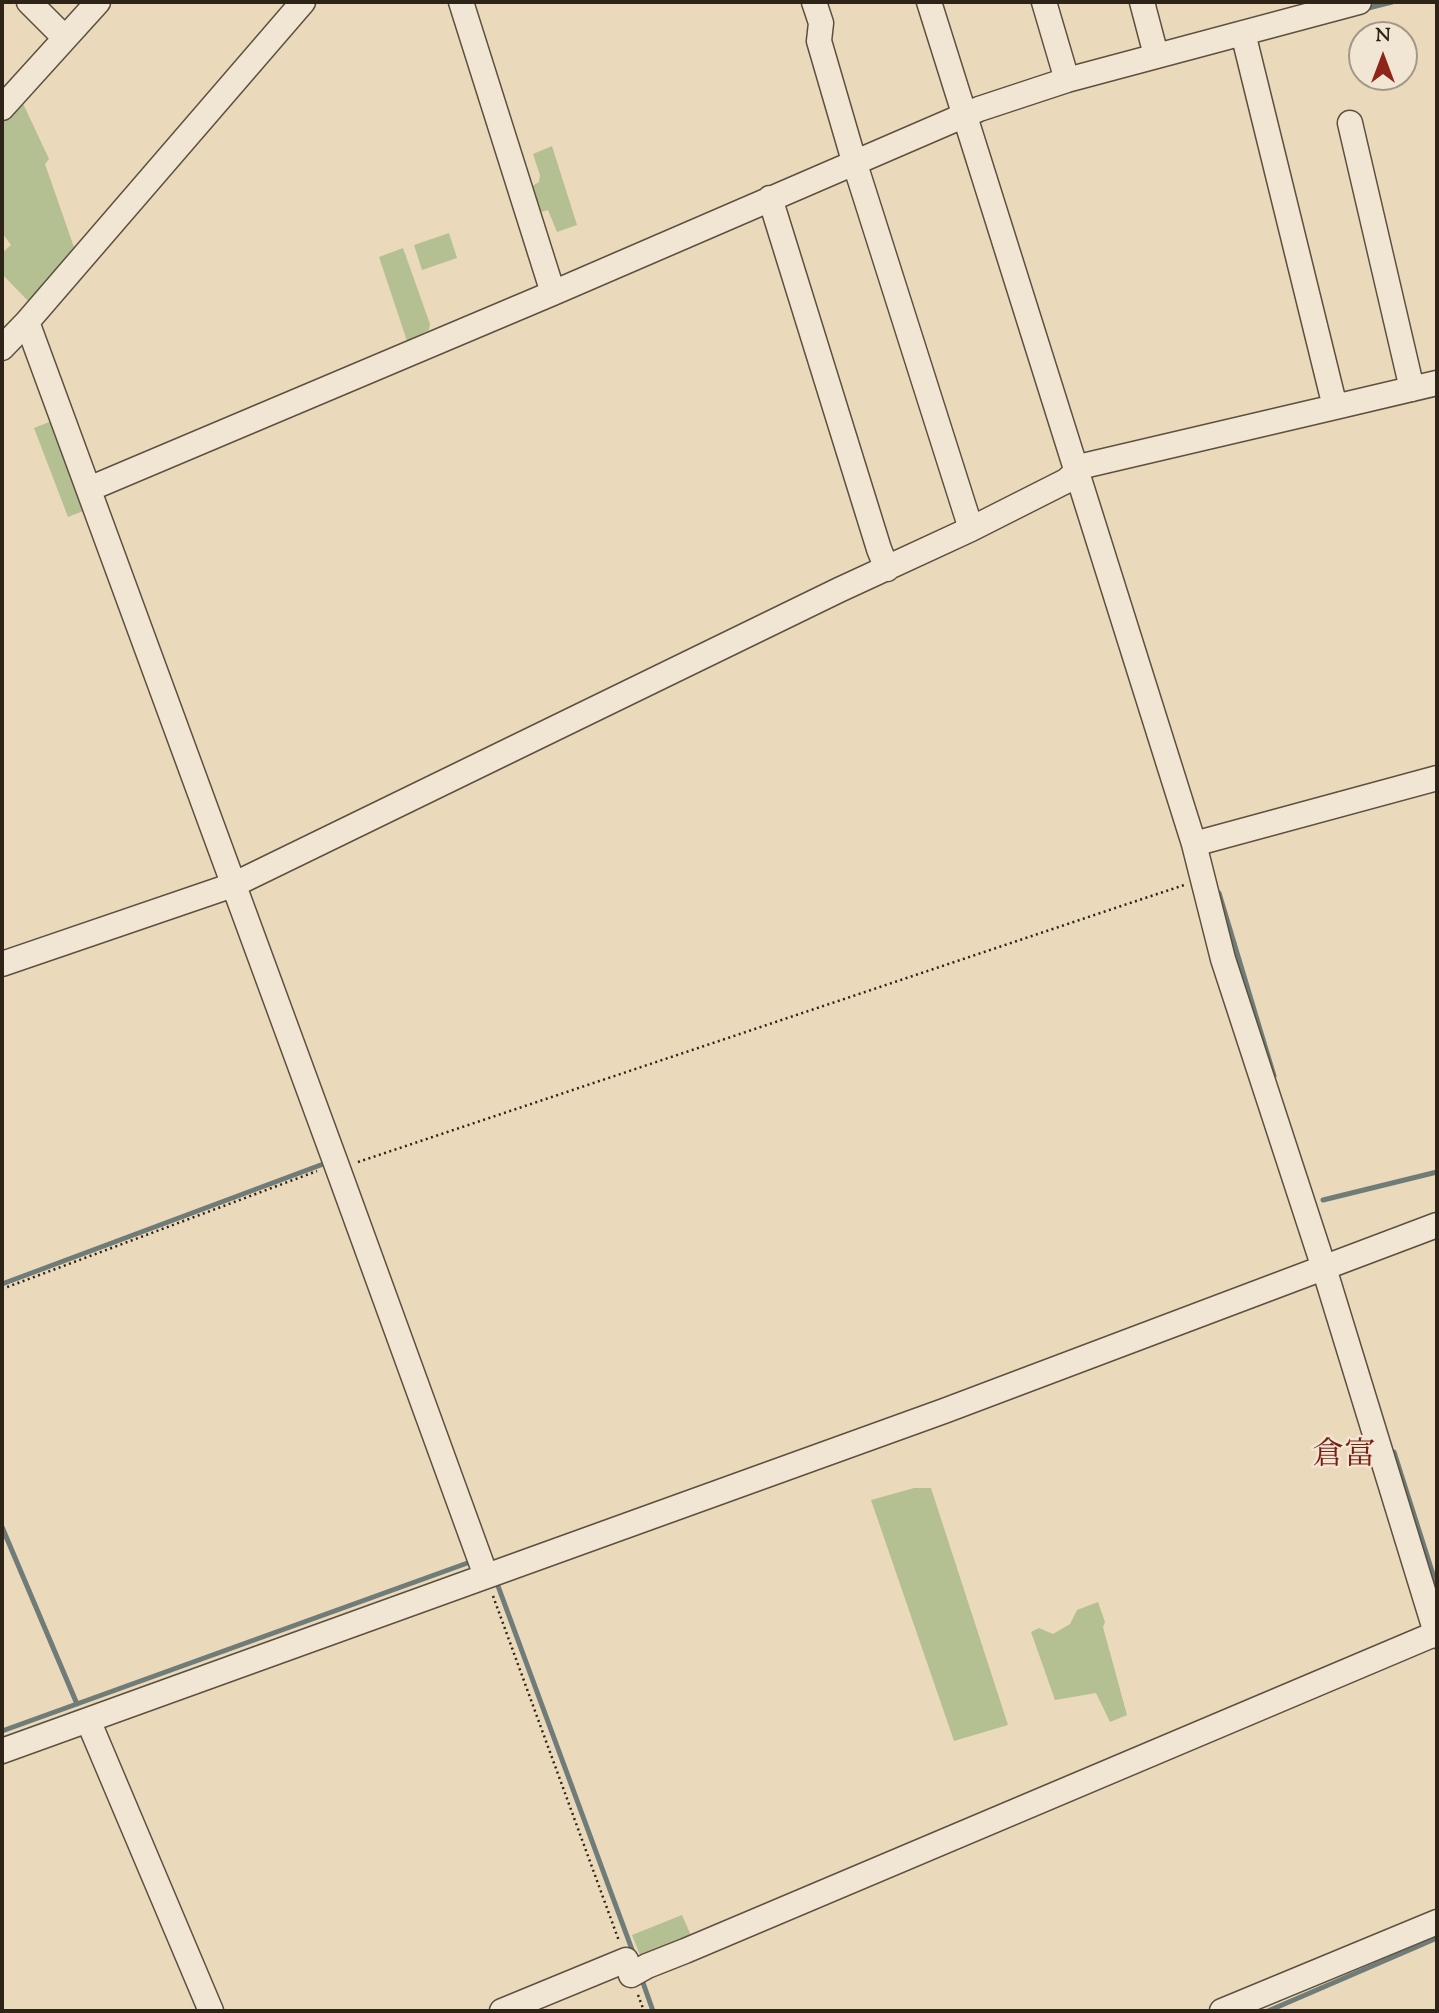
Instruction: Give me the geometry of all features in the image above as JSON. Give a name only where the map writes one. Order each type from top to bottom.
[{"type":"street","points":[[29,2],[65,38]]},
{"type":"street","points":[[4,99],[98,2]]},
{"type":"street","points":[[2,347],[27,322],[303,2]]},
{"type":"street","points":[[461,2],[551,287]]},
{"type":"street","points":[[814,2],[821,23],[819,41],[853,158],[969,521]]},
{"type":"street","points":[[502,2011],[632,1967],[1437,1634],[1324,1268],[1223,959],[1204,879],[1200,842],[1083,467],[929,2]]},
{"type":"street","points":[[1044,2],[1067,80]]},
{"type":"street","points":[[1142,2],[1156,55]]},
{"type":"street","points":[[89,489],[551,287],[770,198],[853,158],[979,109],[1067,80],[1359,2]]},
{"type":"street","points":[[1243,33],[1335,407]]},
{"type":"street","points":[[1350,123],[1412,389]]},
{"type":"street","points":[[770,198],[884,561]]},
{"type":"street","points":[[27,322],[233,885],[342,1165],[486,1576]]},
{"type":"street","points":[[2,964],[233,885],[827,596],[884,561],[969,521],[1066,481],[1083,467],[1437,383]]},
{"type":"street","points":[[1200,842],[1437,778]]},
{"type":"street","points":[[2,1751],[944,1411],[1437,1225]]},
{"type":"street","points":[[88,1720],[211,2011]]},
{"type":"street","points":[[1222,2011],[1437,1922]]},
{"type":"path","points":[[2,1289],[342,1165],[1204,879]]},
{"type":"path","points":[[486,1576],[632,1967]]},
{"type":"green space","points":[[20,97],[49,159],[45,164],[75,250],[29,302],[2,274],[2,253],[11,245],[2,233],[2,117]]},
{"type":"green space","points":[[552,146],[577,225],[557,232],[548,210],[534,214],[527,189],[539,182],[540,175],[533,154]]},
{"type":"green space","points":[[449,233],[457,258],[422,270],[414,245]]},
{"type":"green space","points":[[403,248],[430,324],[429,330],[407,341],[379,257]]},
{"type":"green space","points":[[57,419],[91,508],[68,517],[34,428]]},
{"type":"green space","points":[[914,1488],[931,1488],[1008,1725],[954,1741],[871,1500]]},
{"type":"green space","points":[[1098,1602],[1127,1715],[1110,1722],[1096,1693],[1055,1700],[1031,1632],[1039,1628],[1053,1634],[1070,1624],[1077,1610]]},
{"type":"green space","points":[[682,1915],[692,1938],[641,1958],[632,1935]]},
{"type":"waterway","points":[[1364,9],[1392,2]]},
{"type":"waterway","points":[[1219,893],[1274,1076]]},
{"type":"waterway","points":[[2,1284],[326,1163]]},
{"type":"waterway","points":[[1323,1200],[1437,1172]]},
{"type":"waterway","points":[[1394,1452],[1437,1587]]},
{"type":"waterway","points":[[2,1527],[77,1704]]},
{"type":"waterway","points":[[2,1731],[473,1561]]},
{"type":"waterway","points":[[498,1586],[634,1955]]},
{"type":"waterway","points":[[1268,2011],[1437,1938]]},
{"type":"waterway","points":[[641,1977],[653,2011]]},
{"type":"district","name":"倉富","points":[[1344,1459]]}]
